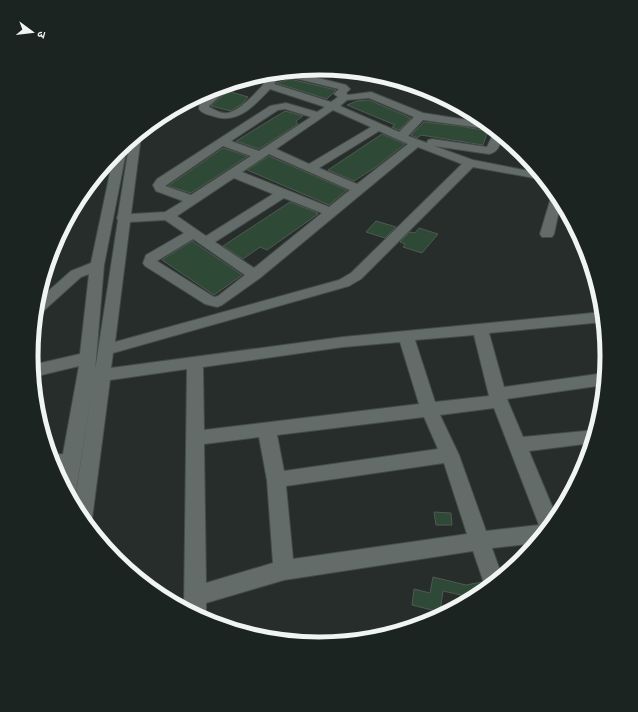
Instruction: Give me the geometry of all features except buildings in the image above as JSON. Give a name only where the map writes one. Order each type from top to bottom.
[{"type":"street","points":[[299,76],[343,87],[344,89],[339,94],[345,97],[354,98],[365,94],[371,95],[421,116],[479,125]]},
{"type":"street","points":[[215,95],[204,104],[204,109],[226,116],[234,115],[271,82],[279,78]]},
{"type":"street","points":[[265,80],[332,106],[401,137],[470,163],[534,175]]},
{"type":"street","points":[[123,218],[168,216],[264,153],[345,97]]},
{"type":"street","points":[[192,200],[160,188],[159,185],[161,182],[274,108],[282,106],[319,116]]},
{"type":"street","points":[[401,137],[421,116]]},
{"type":"street","points":[[310,168],[379,127]]},
{"type":"street","points":[[401,137],[489,150],[493,148],[496,138]]},
{"type":"street","points":[[222,142],[264,153],[310,168],[358,188]]},
{"type":"street","points":[[194,233],[151,258],[150,263],[210,301],[217,302],[223,300],[358,188],[416,143]]},
{"type":"street","points":[[83,509],[123,218],[135,144]]},
{"type":"street","points":[[88,476],[68,476],[88,358],[97,265],[119,159]]},
{"type":"street","points":[[105,350],[336,286],[350,280],[356,276],[470,163]]},
{"type":"street","points":[[233,173],[330,212]]},
{"type":"street","points":[[206,242],[283,193]]},
{"type":"street","points":[[547,234],[555,203]]},
{"type":"street","points":[[168,216],[255,275]]},
{"type":"street","points":[[42,304],[76,274],[97,265]]},
{"type":"street","points":[[84,378],[343,342],[598,317]]},
{"type":"street","points":[[480,328],[499,398],[547,520]]},
{"type":"street","points":[[406,336],[429,409],[450,455],[492,577]]},
{"type":"street","points":[[39,369],[88,358]]},
{"type":"street","points":[[195,362],[195,605],[284,570],[479,540],[536,534]]},
{"type":"street","points":[[195,438],[429,409],[599,380]]},
{"type":"street","points":[[267,429],[276,480],[284,570]]},
{"type":"street","points":[[519,446],[588,437]]},
{"type":"street","points":[[276,480],[450,455]]}]
